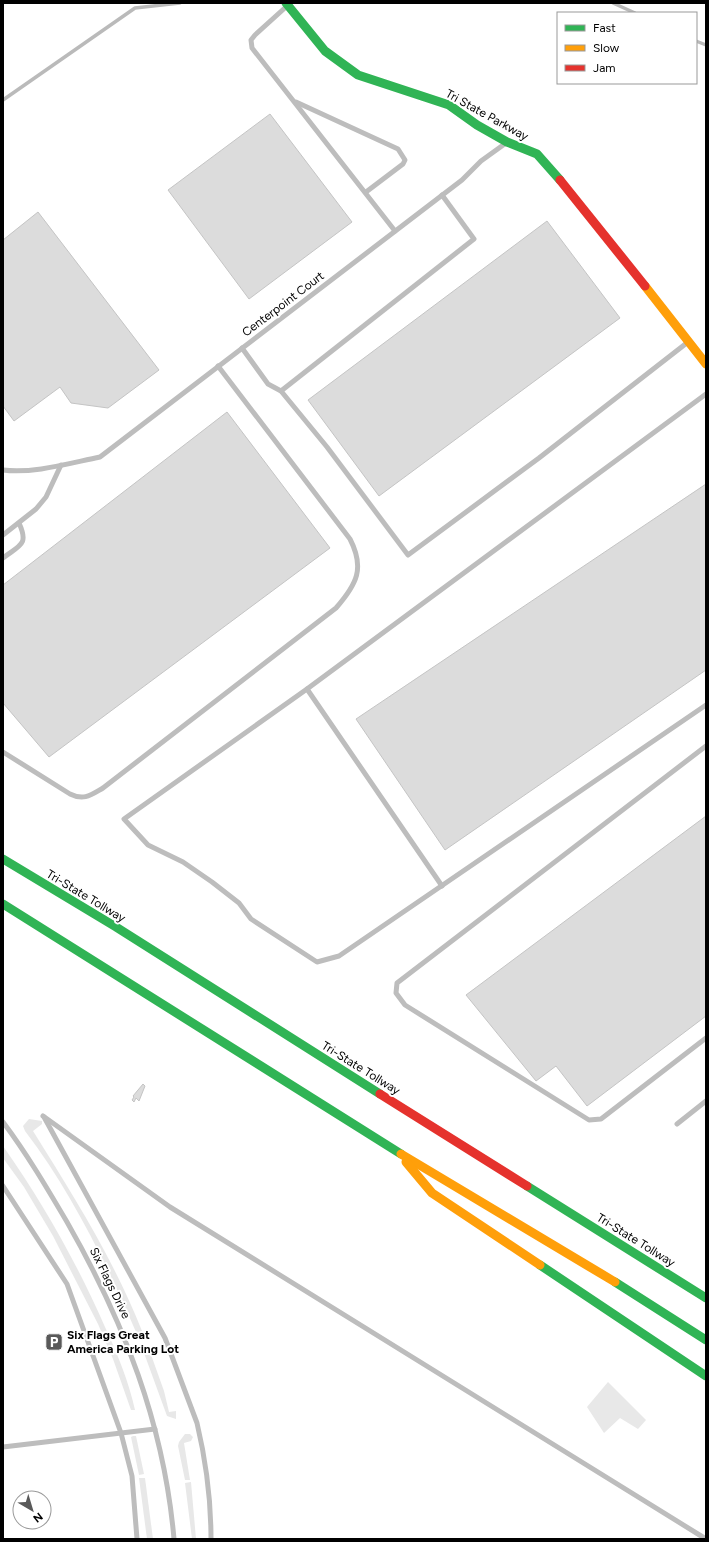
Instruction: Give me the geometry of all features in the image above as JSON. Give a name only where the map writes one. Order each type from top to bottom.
[{"type":"main road","name":"Tri State Parkway","points":[[287,4],[325,51],[358,75],[449,105],[477,125],[507,142],[536,154],[572,192],[706,364]]},
{"type":"main road","name":"Tri-State Tollway","points":[[3,859],[116,927],[152,952],[706,1298]]},
{"type":"main road","points":[[3,904],[396,1151],[630,1291],[706,1340]]},
{"type":"main road","points":[[396,1151],[432,1193],[706,1376]]},
{"type":"lane","points":[[287,4],[251,40],[252,48],[395,231]]},
{"type":"lane","points":[[295,102],[398,150],[403,154],[405,160],[403,164],[366,192]]},
{"type":"lane","name":"Centerpoint Court","points":[[3,470],[13,471],[61,465],[100,457],[442,196],[481,162],[507,142]]},
{"type":"lane","points":[[281,390],[474,239],[442,196]]},
{"type":"lane","points":[[242,348],[268,384],[281,390],[408,555],[539,458],[689,342]]},
{"type":"lane","points":[[3,752],[70,794],[78,798],[87,798],[103,788],[336,608],[349,594],[356,580],[359,565],[356,551],[350,539],[218,366]]},
{"type":"lane","points":[[706,394],[307,689],[124,819],[148,845],[183,862],[239,903],[251,919],[317,962],[339,956],[706,705]]},
{"type":"lane","points":[[3,535],[36,509],[46,497],[61,465]]},
{"type":"lane","points":[[3,558],[24,540],[24,534],[19,523]]},
{"type":"lane","points":[[307,689],[442,886]]},
{"type":"lane","points":[[706,746],[397,983],[396,993],[405,1005],[588,1120],[602,1118],[706,1038]]},
{"type":"lane","points":[[677,1124],[706,1101]]},
{"type":"lane","points":[[211,1539],[211,1504],[199,1430],[165,1338],[43,1116],[170,1207],[706,1539]]},
{"type":"lane","name":"Six Flags Drive","points":[[3,1122],[45,1184],[107,1296],[142,1380],[166,1475],[174,1539]]},
{"type":"lane","points":[[3,1186],[67,1284],[121,1434],[132,1476],[137,1539]]},
{"type":"lane","points":[[3,1447],[155,1429]]},
{"type":"shaded area","points":[[29,1119],[42,1121],[42,1124],[33,1131],[106,1253],[142,1331],[140,1334],[136,1332],[100,1254],[58,1178],[25,1131],[23,1126]]},
{"type":"shaded area","points":[[3,1146],[32,1189],[83,1280],[118,1357],[126,1378],[135,1410],[131,1410],[113,1359],[98,1324],[53,1236],[24,1187],[3,1158]]},
{"type":"shaded area","points":[[149,1349],[164,1391],[169,1412],[176,1411],[176,1419],[167,1416],[144,1353]]},
{"type":"shaded area","points":[[608,1382],[646,1420],[638,1429],[620,1418],[604,1433],[587,1407]]},
{"type":"shaded area","points":[[185,1434],[190,1434],[193,1437],[191,1441],[184,1443],[190,1480],[185,1480],[178,1446]]},
{"type":"shaded area","points":[[136,1436],[144,1474],[139,1475],[131,1437]]},
{"type":"shaded area","points":[[139,1478],[145,1478],[153,1539],[147,1539]]},
{"type":"shaded area","points":[[191,1482],[196,1539],[192,1539],[185,1483]]},
{"type":"building","points":[[270,114],[352,222],[249,299],[168,190]]},
{"type":"building","points":[[38,212],[159,370],[108,408],[71,403],[60,387],[14,421],[3,406],[3,240]]},
{"type":"building","points":[[547,221],[620,318],[379,496],[308,400]]},
{"type":"building","points":[[227,412],[330,548],[49,757],[3,703],[3,585]]},
{"type":"building","points":[[706,484],[706,670],[445,850],[356,719]]},
{"type":"building","points":[[706,816],[706,1016],[587,1106],[556,1066],[536,1081],[466,995]]},
{"type":"building","points":[[143,1084],[145,1086],[139,1101],[136,1098],[134,1102],[132,1100],[134,1097],[133,1096]]},
{"type":"waterway","points":[[3,100],[135,8],[180,3]]},
{"type":"waterway","points":[[613,3],[633,12]]},
{"type":"waterway","points":[[697,41],[706,45]]},
{"type":"traffic: fast","points":[[286,3],[325,51],[358,75],[449,105],[477,125],[507,142],[537,154],[560,180]]},
{"type":"traffic: fast","points":[[3,859],[116,927],[380,1094]]},
{"type":"traffic: fast","points":[[3,904],[401,1154]]},
{"type":"traffic: fast","points":[[527,1186],[706,1298]]},
{"type":"traffic: fast","points":[[540,1265],[706,1376]]},
{"type":"traffic: fast","points":[[615,1282],[706,1340]]},
{"type":"traffic: slow","points":[[645,286],[706,364]]},
{"type":"traffic: slow","points":[[401,1154],[615,1282]]},
{"type":"traffic: slow","points":[[406,1162],[432,1193],[540,1265]]},
{"type":"traffic: jam","points":[[560,180],[645,286]]},
{"type":"traffic: jam","points":[[380,1094],[527,1186]]},
{"type":"place","name":"Six Flags Great America Parking Lot","points":[[54,1342]]}]
